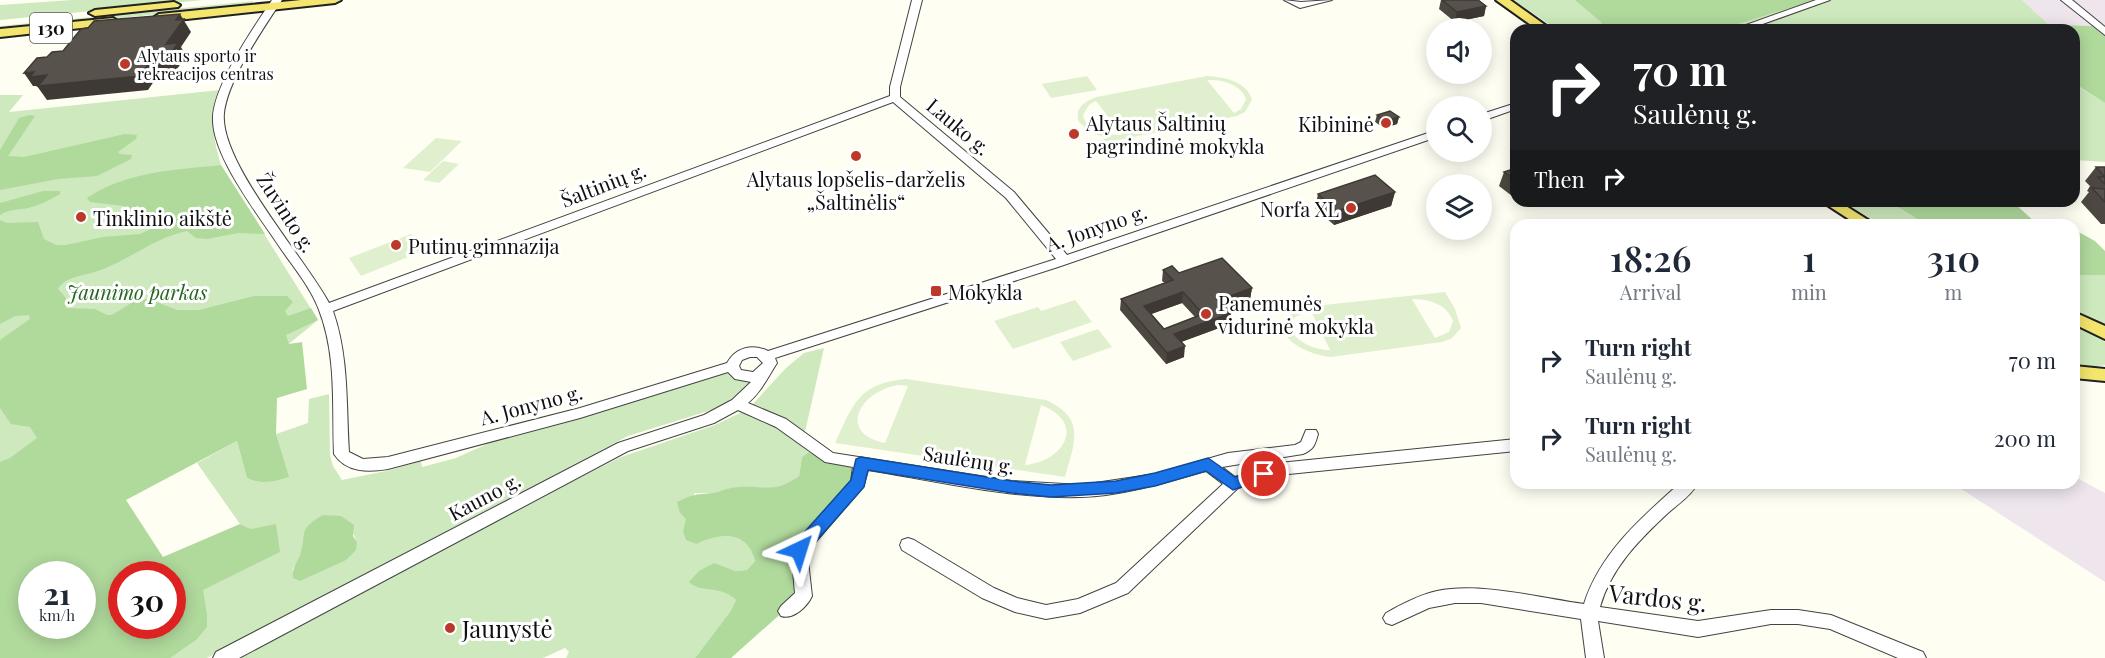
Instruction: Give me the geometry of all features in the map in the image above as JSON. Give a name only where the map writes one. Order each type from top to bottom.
[{"type":"main road","name":"130","points":[[0,23],[229,0]]},
{"type":"main road","name":"130","points":[[0,33],[275,3],[334,0]]},
{"type":"main road","points":[[1502,0],[1537,24]]},
{"type":"main road","points":[[1838,207],[1859,219]]},
{"type":"main road","points":[[2080,320],[2102,330]]},
{"type":"main road","points":[[2080,372],[2105,375]]},
{"type":"main road","points":[[2080,373],[2105,381]]},
{"type":"street","points":[[895,98],[895,87],[917,0]]},
{"type":"street","points":[[1289,0],[1300,5],[1327,0]]},
{"type":"street","points":[[1755,24],[1825,0]]},
{"type":"street","points":[[2066,0],[2105,32]]},
{"type":"street","name":"Žuvinto g.","points":[[275,3],[228,86],[220,106],[218,121],[226,148],[249,192],[326,309],[335,339],[342,454]]},
{"type":"street","name":"Lauko g.","points":[[895,98],[1010,195],[1064,260]]},
{"type":"street","name":"Šaltinių g.","points":[[326,309],[884,100],[895,98]]},
{"type":"street","points":[[1492,114],[1510,108]]},
{"type":"street","name":"A. Jonyno g.","points":[[767,356],[1064,260],[1426,137]]},
{"type":"street","points":[[748,352],[759,352],[767,356],[770,363],[760,374],[743,377],[735,373],[732,366],[737,357],[748,352]]},
{"type":"street","name":"A. Jonyno g.","points":[[342,454],[354,465],[388,463],[580,413],[732,366]]},
{"type":"street","name":"Kauno g.","points":[[222,658],[623,447],[709,419],[737,404],[751,392],[759,381],[760,374]]},
{"type":"street","name":"Saulėnų g.","points":[[737,404],[781,423],[830,458],[1012,487],[1051,491],[1116,487],[1155,480],[1248,455],[1298,450],[1308,445],[1311,434]]},
{"type":"street","points":[[908,545],[988,592],[1015,605],[1046,612],[1080,606],[1122,588],[1233,484],[1279,469],[1510,447]]},
{"type":"street","points":[[787,611],[804,596],[799,550],[858,483],[861,463]]},
{"type":"street","points":[[1208,464],[1233,484]]},
{"type":"street","points":[[1595,658],[1590,614],[1605,572],[1636,534],[1684,489]]},
{"type":"street","name":"Vardos g.","points":[[1392,618],[1425,600],[1448,594],[1481,596],[1698,629],[1771,617],[1798,617],[1831,622],[1917,658]]},
{"type":"shaded area","points":[[2022,0],[2105,0],[2105,36],[2093,26],[2048,24]]},
{"type":"shaded area","points":[[2080,480],[2105,493],[2105,582],[1961,489],[2080,489]]},
{"type":"green space","points":[[72,0],[203,0],[0,20],[0,5]]},
{"type":"green space","points":[[1513,0],[2022,0],[2048,24],[1549,24]]},
{"type":"green space","points":[[1575,0],[1816,0],[1738,24],[1602,24]]},
{"type":"green space","points":[[254,1],[252,4],[0,31],[0,26]]},
{"type":"green space","points":[[2080,26],[2093,26],[2105,36],[2105,103],[2080,87]]},
{"type":"green space","points":[[1087,76],[1097,90],[1051,98],[1042,84]]},
{"type":"green space","points":[[1207,76],[1240,84],[1252,100],[1245,112],[1237,116],[1099,144],[1097,141],[1108,138],[1091,133],[1079,122],[1078,117],[1081,106],[1096,97]],"holes":[[[1207,80],[1218,80],[1240,90],[1246,99],[1241,109],[1234,113]],[[1096,101],[1122,135],[1103,133],[1088,125],[1083,115],[1089,105]]]},
{"type":"green space","points":[[2080,88],[2105,103],[2105,162],[2080,160]]},
{"type":"green space","name":"Jaunimo parkas","points":[[220,90],[214,128],[221,165],[318,320],[24,561],[18,561],[18,566],[0,581],[0,95],[23,95],[9,112]]},
{"type":"green space","points":[[35,116],[8,156],[24,157],[125,134],[137,135],[136,139],[118,152],[132,155],[131,159],[97,176],[58,179],[0,190],[0,150],[19,118]]},
{"type":"green space","points":[[436,138],[462,141],[430,172],[403,168]]},
{"type":"green space","points":[[443,161],[459,164],[439,183],[423,180]]},
{"type":"green space","name":"Jaunimo parkas","points":[[221,165],[265,234],[238,233],[207,239],[196,238],[187,231],[174,234],[115,264],[68,280],[58,289],[66,298],[66,308],[95,309],[107,315],[112,315],[136,300],[149,299],[177,310],[199,310],[254,296],[287,296],[293,302],[285,311],[288,316],[311,308],[318,320],[286,335],[289,344],[302,342],[307,389],[277,398],[276,434],[289,477],[268,482],[258,482],[247,478],[237,441],[126,500],[163,557],[240,524],[251,529],[276,524],[280,552],[203,590],[207,627],[196,640],[170,658],[0,658],[0,462],[10,458],[37,438],[30,427],[11,424],[0,408],[0,340],[30,319],[29,315],[15,316],[0,324],[0,220],[7,223],[38,222],[44,239],[56,245],[103,237],[140,234],[149,230],[154,223],[152,217],[123,206],[90,202],[87,198],[118,182],[169,171]]},
{"type":"green space","points":[[43,191],[60,191],[60,194],[37,205],[0,215],[0,203]]},
{"type":"green space","points":[[1851,207],[1898,207],[1917,219],[1872,219]]},
{"type":"green space","points":[[1898,207],[2019,207],[2032,219],[1917,219]]},
{"type":"green space","points":[[2080,233],[2095,241],[2105,251],[2105,275],[2080,275]]},
{"type":"green space","points":[[411,234],[423,251],[361,276],[349,258]]},
{"type":"green space","points":[[2080,275],[2105,275],[2105,326],[2080,317]]},
{"type":"green space","points":[[1445,292],[1455,309],[1461,328],[1451,339],[1442,342],[1331,357],[1307,351],[1289,339],[1284,331],[1285,323],[1291,315],[1305,307]],"holes":[[[1412,299],[1431,301],[1446,310],[1453,321],[1449,332],[1435,338]],[[1311,311],[1330,350],[1308,345],[1294,334],[1291,327],[1292,321],[1299,315]]]},
{"type":"green space","points":[[1075,300],[1092,322],[1013,349],[994,321],[1038,307],[1041,311]]},
{"type":"green space","points":[[2080,326],[2099,336],[2105,342],[2105,365],[2086,368],[2080,366]]},
{"type":"green space","points":[[1098,329],[1112,347],[1073,361],[1060,342]]},
{"type":"green space","points":[[824,348],[802,445],[809,452],[802,457],[799,476],[787,484],[767,489],[732,488],[714,493],[695,493],[680,513],[687,519],[683,531],[697,544],[723,536],[739,539],[746,544],[755,561],[747,570],[735,571],[713,564],[694,586],[728,592],[736,600],[730,612],[695,658],[566,658],[569,652],[565,648],[543,658],[236,658],[468,534],[621,457],[715,425],[740,413],[752,405],[786,368],[804,353]]},
{"type":"green space","points":[[738,370],[750,380],[748,385],[721,407],[628,436],[207,658],[0,658],[72,639],[96,639],[96,633],[108,630],[108,639],[186,639],[186,609],[251,529],[240,524],[197,463],[237,441],[247,478],[258,482],[268,482],[288,477],[276,434],[308,423],[309,399],[329,394],[330,455],[333,466],[342,480],[421,461],[422,467],[456,458],[498,439]],"holes":[[[352,531],[357,542],[292,571],[301,553]]]},
{"type":"green space","points":[[906,379],[1046,400],[1059,407],[1072,423],[1074,432],[1072,453],[1065,477],[835,443],[847,417],[860,398],[878,385]],"holes":[[[898,385],[908,386],[885,443],[870,438],[861,431],[858,422],[859,413],[864,404],[873,396],[884,389]],[[1041,405],[1063,421],[1066,431],[1065,440],[1050,456],[1039,462],[1025,465]]]},
{"type":"green space","points":[[809,452],[828,461],[853,466],[856,471],[852,481],[794,556],[795,601],[731,658],[695,658],[730,612],[736,600],[724,592],[699,588],[689,582],[699,571],[714,563],[735,571],[747,570],[755,561],[746,544],[739,539],[723,536],[697,544],[686,540],[683,531],[686,519],[680,513],[677,502],[699,494],[731,488],[781,486],[799,476],[802,457]]},
{"type":"green space","points":[[323,515],[341,516],[354,525],[353,536],[357,542],[356,550],[346,560],[300,581],[293,578],[293,572],[300,555],[304,532],[309,525]]},
{"type":"building","points":[[1442,0],[1478,0],[1486,6],[1457,12]]},
{"type":"building","name":"Alytaus sporto ir rekreacijos centras","points":[[180,14],[176,20],[184,19],[166,44],[178,43],[167,59],[151,60],[140,76],[38,86],[47,75],[30,77],[34,72],[24,73],[37,58],[47,57],[52,52],[63,51],[81,29],[88,28],[94,21]]},
{"type":"building","points":[[1390,111],[1399,117],[1385,121],[1377,115]]},
{"type":"building","points":[[2096,167],[2105,167],[2105,177]]},
{"type":"building","points":[[1375,175],[1395,192],[1337,211],[1318,194]]},
{"type":"building","points":[[2098,177],[2105,177],[2105,184]]},
{"type":"building","points":[[2092,188],[2105,189],[2105,202]]},
{"type":"building","points":[[1222,258],[1252,288],[1219,300],[1231,313],[1174,334],[1185,346],[1167,353],[1121,299],[1173,280],[1163,270],[1172,266],[1179,273]],"holes":[[[1183,292],[1203,314],[1164,329],[1144,306]]]},
{"type":"place","name":"Alytaus sporto ir rekreacijos centras","points":[[125,64]]},
{"type":"place","name":"Kibininė","points":[[1386,123]]},
{"type":"place","name":"Alytaus Šaltinių pagrindinė mokykla","points":[[1074,134]]},
{"type":"place","name":"Alytaus lopšelis-darželis „Šaltinėlis“","points":[[856,156]]},
{"type":"place","name":"Norfa XL","points":[[1351,208]]},
{"type":"place","name":"Tinklinio aikštė","points":[[81,217]]},
{"type":"place","name":"Putinų gimnazija","points":[[396,245]]},
{"type":"place","name":"Mokykla","points":[[936,291]]},
{"type":"place","name":"Panemunės vidurinė mokykla","points":[[1206,314]]},
{"type":"place","name":"Jaunystė","points":[[450,628]]},
{"type":"route","points":[[799,550],[858,483],[861,463],[1051,491],[1082,491],[1116,487],[1155,480],[1208,464],[1233,484],[1264,474]]}]
